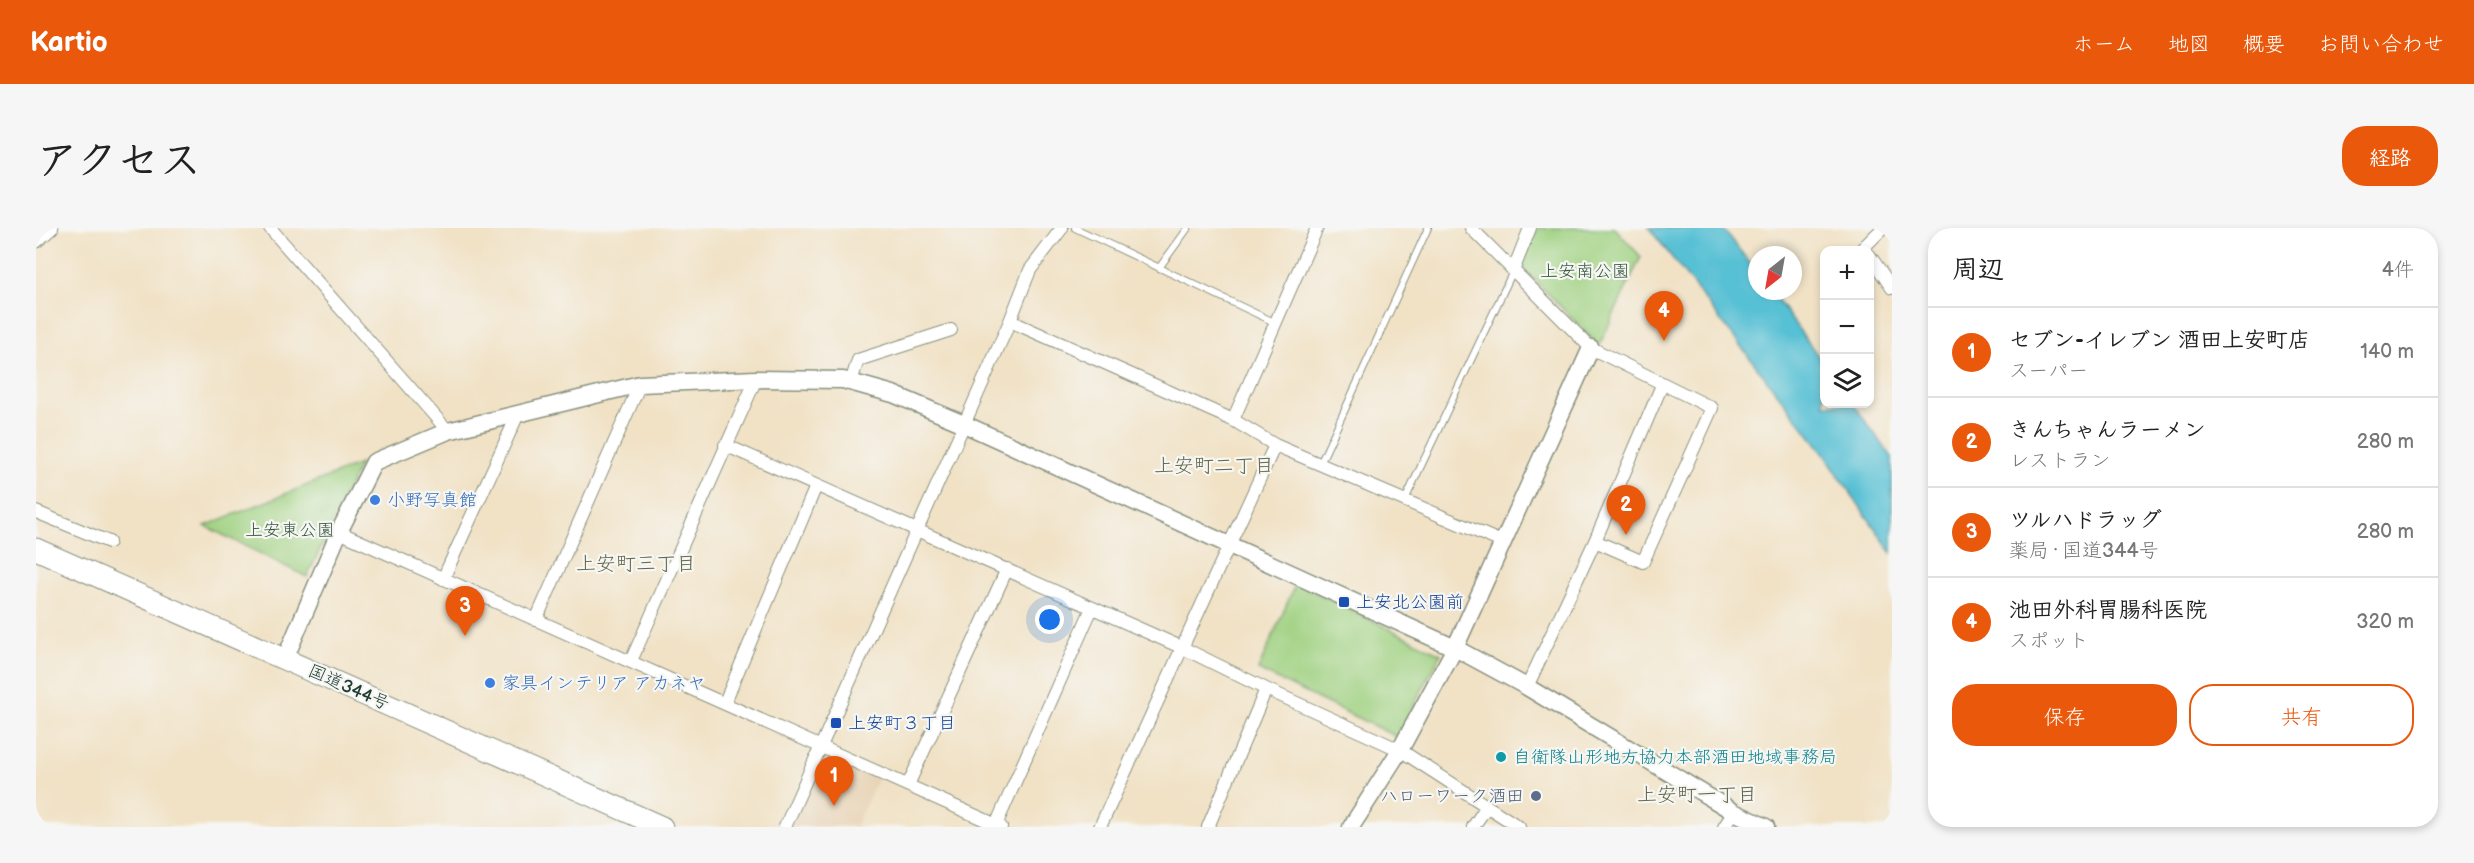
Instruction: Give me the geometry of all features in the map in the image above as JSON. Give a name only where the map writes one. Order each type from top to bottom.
[{"type":"highway","name":"国道344号","points":[[36,549],[662,827]]},
{"type":"street","points":[[36,242],[51,228]]},
{"type":"street","points":[[270,228],[448,431]]},
{"type":"street","points":[[785,827],[823,747],[1010,321],[1029,270],[1062,228]]},
{"type":"street","points":[[1233,420],[1317,228]]},
{"type":"street","points":[[1471,228],[1591,348],[1712,408],[1643,562],[1595,541]]},
{"type":"street","points":[[1513,271],[1530,228]]},
{"type":"street","points":[[1869,246],[1883,228]]},
{"type":"street","points":[[1874,263],[1892,288]]},
{"type":"street","points":[[1010,321],[1233,420],[1275,445],[1504,543]]},
{"type":"street","points":[[851,382],[858,360],[951,330]]},
{"type":"street","points":[[1351,827],[1400,750],[1455,648],[1591,348]]},
{"type":"street","points":[[631,661],[756,379]]},
{"type":"street","points":[[285,658],[339,532],[374,462],[448,431],[640,384],[756,379],[843,380],[893,394],[964,424],[1455,648],[1527,687],[1734,812],[1766,827]]},
{"type":"street","points":[[536,620],[640,384]]},
{"type":"street","points":[[1527,687],[1595,541],[1662,385]]},
{"type":"street","points":[[443,579],[518,414]]},
{"type":"street","points":[[725,445],[1007,568],[1183,648],[1266,690],[1400,750],[1519,827]]},
{"type":"street","points":[[1100,827],[1275,445]]},
{"type":"street","points":[[725,702],[816,486]]},
{"type":"street","points":[[36,512],[109,542]]},
{"type":"street","points":[[339,532],[999,826],[1092,608]]},
{"type":"street","points":[[908,785],[1007,568]]},
{"type":"street","points":[[1208,827],[1266,690]]},
{"type":"street","points":[[1473,827],[1487,806]]},
{"type":"street","points":[[1725,827],[1734,812]]},
{"type":"lane","points":[[1075,228],[1274,322]]},
{"type":"lane","points":[[1159,267],[1188,228]]},
{"type":"lane","points":[[1320,464],[1428,228]]},
{"type":"lane","points":[[1405,500],[1513,271]]},
{"type":"shaded area","points":[[832,756],[878,778],[855,827],[790,827],[822,758]]},
{"type":"green space","name":"上安南公園","points":[[1538,228],[1615,228],[1641,257],[1599,346],[1521,266]]},
{"type":"green space","name":"上安東公園","points":[[360,464],[307,577],[205,526]]},
{"type":"green space","points":[[1296,583],[1441,654],[1397,737],[1258,670]]},
{"type":"water","points":[[1649,228],[1722,228],[1748,261],[1748,300],[1778,300],[1820,358],[1820,408],[1856,408],[1892,457],[1892,553],[1819,447]]},
{"type":"place","name":"池田外科胃腸科医院","points":[[1664,341]]},
{"type":"place","name":"小野写真館","points":[[375,500]]},
{"type":"place","name":"きんちゃんラーメン","points":[[1626,535]]},
{"type":"place","name":"上安北公園前","points":[[1344,602]]},
{"type":"place","name":"ツルハドラッグ","points":[[465,636]]},
{"type":"place","name":"家具インテリア アカネヤ","points":[[490,683]]},
{"type":"place","name":"上安町３丁目","points":[[836,723]]},
{"type":"place","name":"自衛隊山形地方協力本部酒田地域事務局","points":[[1501,757]]},
{"type":"place","name":"ハローワーク酒田","points":[[1536,796]]},
{"type":"place","name":"セブン-イレブン 酒田上安町店","points":[[834,806]]},
{"type":"district","name":"上安町二丁目","points":[[1214,465]]},
{"type":"district","name":"上安町三丁目","points":[[636,563]]},
{"type":"district","name":"上安町一丁目","points":[[1697,794]]}]
